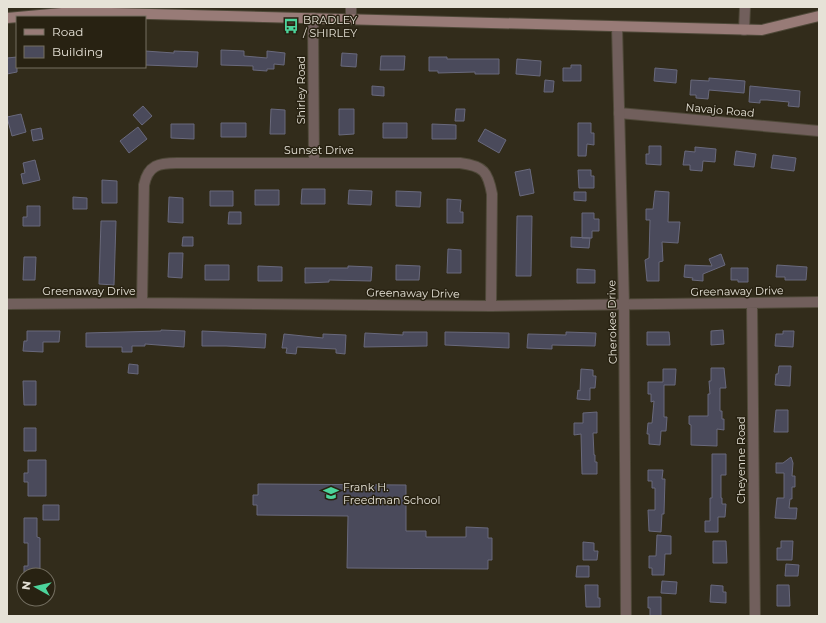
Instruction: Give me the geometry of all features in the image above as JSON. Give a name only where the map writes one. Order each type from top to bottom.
[{"type":"main road","points":[[29,16],[73,12],[762,30],[819,16]]},
{"type":"street","points":[[351,7],[351,19]]},
{"type":"street","points":[[744,30],[745,7]]},
{"type":"street","name":"Shirley Road","points":[[313,18],[314,162]]},
{"type":"street","name":"Cherokee Drive","points":[[617,27],[624,304],[626,616]]},
{"type":"street","name":"Navajo Road","points":[[619,113],[819,131]]},
{"type":"street","name":"Sunset Drive","points":[[142,303],[144,185],[147,176],[153,168],[166,163],[460,163],[475,166],[484,170],[489,180],[492,194],[490,306]]},
{"type":"street","name":"Greenaway Drive","points":[[7,304],[142,303],[490,306],[819,302]]},
{"type":"street","name":"Cheyenne Road","points":[[752,304],[755,616]]},
{"type":"building","points":[[221,50],[244,51],[244,56],[267,58],[267,51],[285,53],[284,65],[274,64],[274,69],[267,69],[267,71],[253,70],[253,66],[221,65]]},
{"type":"building","points":[[146,51],[174,53],[174,51],[198,52],[197,67],[146,65]]},
{"type":"building","points":[[342,53],[357,54],[356,67],[341,66]]},
{"type":"building","points":[[381,56],[405,56],[404,70],[380,70]]},
{"type":"building","points":[[16,57],[17,72],[7,74],[7,58]]},
{"type":"building","points":[[429,57],[447,57],[447,59],[499,59],[499,74],[475,74],[475,72],[438,73],[438,71],[429,71]]},
{"type":"building","points":[[517,59],[541,61],[540,76],[516,74]]},
{"type":"building","points":[[571,65],[581,65],[581,81],[563,81],[563,68],[571,68]]},
{"type":"building","points":[[655,68],[677,70],[676,83],[654,81]]},
{"type":"building","points":[[709,78],[745,81],[744,93],[709,90],[708,99],[696,98],[696,95],[690,95],[691,80],[709,81]]},
{"type":"building","points":[[545,80],[554,81],[553,92],[544,92]]},
{"type":"building","points":[[372,86],[384,87],[384,96],[372,95]]},
{"type":"building","points":[[750,86],[800,91],[799,107],[788,106],[789,102],[760,100],[760,103],[749,102]]},
{"type":"building","points":[[143,106],[152,116],[142,125],[133,115]]},
{"type":"building","points":[[271,109],[285,110],[285,134],[270,134]]},
{"type":"building","points":[[339,109],[354,109],[354,134],[339,135]]},
{"type":"building","points":[[456,109],[465,109],[464,121],[455,121]]},
{"type":"building","points":[[21,114],[26,132],[12,136],[7,117]]},
{"type":"building","points":[[221,123],[246,123],[246,137],[221,137]]},
{"type":"building","points":[[383,123],[407,123],[407,138],[383,138]]},
{"type":"building","points":[[578,123],[591,123],[591,133],[594,133],[594,145],[587,144],[586,156],[578,156]]},
{"type":"building","points":[[171,124],[194,124],[194,139],[171,138]]},
{"type":"building","points":[[432,124],[456,125],[456,139],[432,139]]},
{"type":"building","points":[[138,127],[147,139],[129,153],[120,141]]},
{"type":"building","points":[[41,128],[43,139],[33,141],[31,130]]},
{"type":"building","points":[[485,129],[506,140],[499,153],[478,141]]},
{"type":"building","points":[[649,146],[661,146],[661,165],[646,164],[646,154],[649,154]]},
{"type":"building","points":[[695,147],[716,149],[715,162],[703,161],[702,171],[690,170],[690,165],[683,165],[685,151],[695,152]]},
{"type":"building","points":[[736,151],[756,154],[754,167],[734,165]]},
{"type":"building","points":[[773,155],[796,158],[794,171],[771,168]]},
{"type":"building","points":[[35,160],[40,180],[23,184],[21,174],[25,173],[23,163]]},
{"type":"building","points":[[530,169],[534,193],[520,196],[515,172]]},
{"type":"building","points":[[578,170],[591,170],[591,176],[594,176],[594,188],[579,188]]},
{"type":"building","points":[[102,180],[117,181],[117,203],[102,203]]},
{"type":"building","points":[[302,189],[325,189],[325,204],[301,204]]},
{"type":"building","points":[[255,190],[279,190],[279,205],[255,205]]},
{"type":"building","points":[[349,190],[372,191],[371,205],[348,204]]},
{"type":"building","points":[[210,191],[233,191],[233,206],[210,206]]},
{"type":"building","points":[[396,191],[421,192],[420,207],[396,206]]},
{"type":"building","points":[[655,191],[669,192],[668,222],[680,222],[678,243],[662,242],[663,261],[659,262],[659,281],[647,281],[645,260],[649,258],[650,220],[646,220],[646,209],[653,209]]},
{"type":"building","points":[[574,192],[586,192],[586,201],[574,200]]},
{"type":"building","points":[[73,197],[87,198],[87,209],[73,209]]},
{"type":"building","points":[[169,197],[183,198],[183,223],[168,222]]},
{"type":"building","points":[[447,199],[461,200],[460,212],[463,212],[463,223],[447,223]]},
{"type":"building","points":[[27,206],[40,206],[40,226],[23,226],[23,217],[27,217]]},
{"type":"building","points":[[229,212],[241,212],[241,224],[228,224]]},
{"type":"building","points":[[582,213],[594,213],[594,219],[599,219],[599,231],[592,231],[592,238],[582,238]]},
{"type":"building","points":[[517,216],[532,216],[531,276],[516,276]]},
{"type":"building","points":[[101,221],[116,221],[114,285],[99,284]]},
{"type":"building","points":[[183,237],[193,237],[193,246],[182,246]]},
{"type":"building","points":[[571,237],[590,238],[589,248],[571,247]]},
{"type":"building","points":[[448,249],[461,250],[461,273],[447,273]]},
{"type":"building","points":[[169,253],[183,253],[182,278],[168,277]]},
{"type":"building","points":[[721,254],[725,265],[703,274],[703,281],[692,280],[693,278],[684,277],[685,265],[712,266],[709,259]]},
{"type":"building","points":[[24,257],[36,257],[35,280],[23,280]]},
{"type":"building","points":[[205,265],[229,265],[229,280],[205,280]]},
{"type":"building","points":[[396,265],[420,266],[419,280],[396,280]]},
{"type":"building","points":[[777,265],[807,267],[806,280],[785,280],[785,277],[776,277]]},
{"type":"building","points":[[258,266],[282,267],[282,281],[258,281]]},
{"type":"building","points":[[348,266],[372,267],[371,281],[329,280],[329,282],[305,283],[305,268],[348,268]]},
{"type":"building","points":[[731,268],[748,268],[748,282],[731,280]]},
{"type":"building","points":[[577,269],[595,270],[595,283],[577,283]]},
{"type":"building","points":[[161,330],[185,331],[184,347],[145,344],[145,346],[132,346],[132,352],[122,352],[122,347],[86,347],[86,333]]},
{"type":"building","points":[[723,330],[724,344],[711,345],[711,331]]},
{"type":"building","points":[[27,331],[60,331],[59,342],[43,342],[43,352],[23,351],[24,341],[27,341]]},
{"type":"building","points":[[202,331],[266,334],[265,348],[202,346]]},
{"type":"building","points":[[783,331],[794,331],[793,347],[775,346],[776,334],[783,334]]},
{"type":"building","points":[[403,332],[427,332],[427,346],[364,347],[365,333],[403,335]]},
{"type":"building","points":[[445,332],[509,333],[509,348],[445,345]]},
{"type":"building","points":[[566,332],[596,333],[595,346],[552,345],[552,349],[527,348],[528,334],[566,335]]},
{"type":"building","points":[[647,332],[669,332],[670,345],[647,345]]},
{"type":"building","points":[[284,334],[323,338],[323,334],[346,335],[345,354],[336,353],[336,349],[297,347],[296,354],[286,353],[287,348],[282,348]]},
{"type":"building","points":[[129,364],[138,365],[138,374],[128,373]]},
{"type":"building","points":[[779,366],[791,366],[790,386],[775,385],[776,374],[778,374]]},
{"type":"building","points":[[711,368],[724,368],[726,388],[720,388],[720,411],[722,411],[722,419],[724,419],[724,430],[717,429],[717,446],[691,445],[691,425],[689,424],[689,416],[708,416],[708,394],[710,394],[709,381],[711,381]]},
{"type":"building","points":[[581,369],[593,370],[593,376],[596,376],[595,388],[590,388],[590,400],[577,399],[578,390],[580,391]]},
{"type":"building","points":[[663,369],[676,369],[675,385],[664,385],[664,417],[667,417],[666,431],[661,431],[660,445],[649,444],[649,434],[647,434],[648,423],[652,423],[654,401],[651,402],[651,394],[648,394],[648,382],[663,382]]},
{"type":"building","points":[[23,381],[36,381],[36,405],[24,405]]},
{"type":"building","points":[[776,410],[788,410],[788,432],[774,432]]},
{"type":"building","points":[[597,412],[597,433],[593,433],[597,474],[582,474],[581,434],[574,435],[574,423],[583,423],[583,413]]},
{"type":"building","points":[[24,428],[36,428],[36,451],[24,451]]},
{"type":"building","points":[[712,454],[726,454],[726,475],[721,475],[722,504],[726,504],[725,517],[718,517],[718,532],[705,532],[705,521],[710,521],[710,498],[712,498]]},
{"type":"building","points":[[791,457],[793,463],[792,476],[795,476],[795,487],[792,487],[792,499],[790,499],[789,508],[797,508],[796,519],[775,518],[777,498],[784,498],[784,473],[776,473],[776,463],[783,463]]},
{"type":"building","points":[[28,460],[46,460],[46,496],[28,496],[28,482],[24,482],[24,473],[28,473]]},
{"type":"building","points":[[648,470],[663,470],[662,479],[665,479],[664,514],[662,514],[661,532],[649,531],[648,510],[655,510],[655,488],[652,488],[652,481],[648,481]]},
{"type":"building","points":[[258,484],[406,485],[406,531],[426,531],[426,537],[466,537],[466,527],[488,528],[488,538],[492,538],[492,560],[488,560],[488,569],[347,568],[348,516],[257,515],[257,505],[253,505],[253,495],[258,495]]},
{"type":"building","points":[[43,505],[59,505],[59,520],[43,520]]},
{"type":"building","points":[[24,518],[37,518],[37,537],[40,538],[40,567],[24,567],[28,566],[28,543],[24,543]]},
{"type":"building","points":[[657,535],[671,536],[671,554],[665,554],[664,575],[652,575],[652,568],[649,568],[649,556],[656,556]]},
{"type":"building","points":[[713,541],[726,541],[727,563],[713,563]]},
{"type":"building","points":[[781,541],[793,541],[792,560],[777,560],[777,548],[781,548]]},
{"type":"building","points":[[583,542],[594,543],[594,551],[598,551],[597,560],[583,560]]},
{"type":"building","points":[[786,564],[799,565],[798,576],[785,576]]},
{"type":"building","points":[[577,566],[589,566],[589,577],[576,577]]},
{"type":"building","points":[[662,581],[677,582],[676,594],[661,593]]},
{"type":"building","points":[[585,585],[598,585],[600,607],[586,607]]},
{"type":"building","points":[[711,585],[723,586],[723,592],[726,592],[726,603],[710,602]]},
{"type":"building","points":[[777,585],[789,585],[790,606],[777,606]]},
{"type":"building","points":[[648,597],[661,597],[661,616],[650,616]]},
{"type":"place","name":"BRADLEY / SHIRLEY","points":[[291,26]]},
{"type":"place","name":"Frank H. Freedman School","points":[[331,493]]}]
